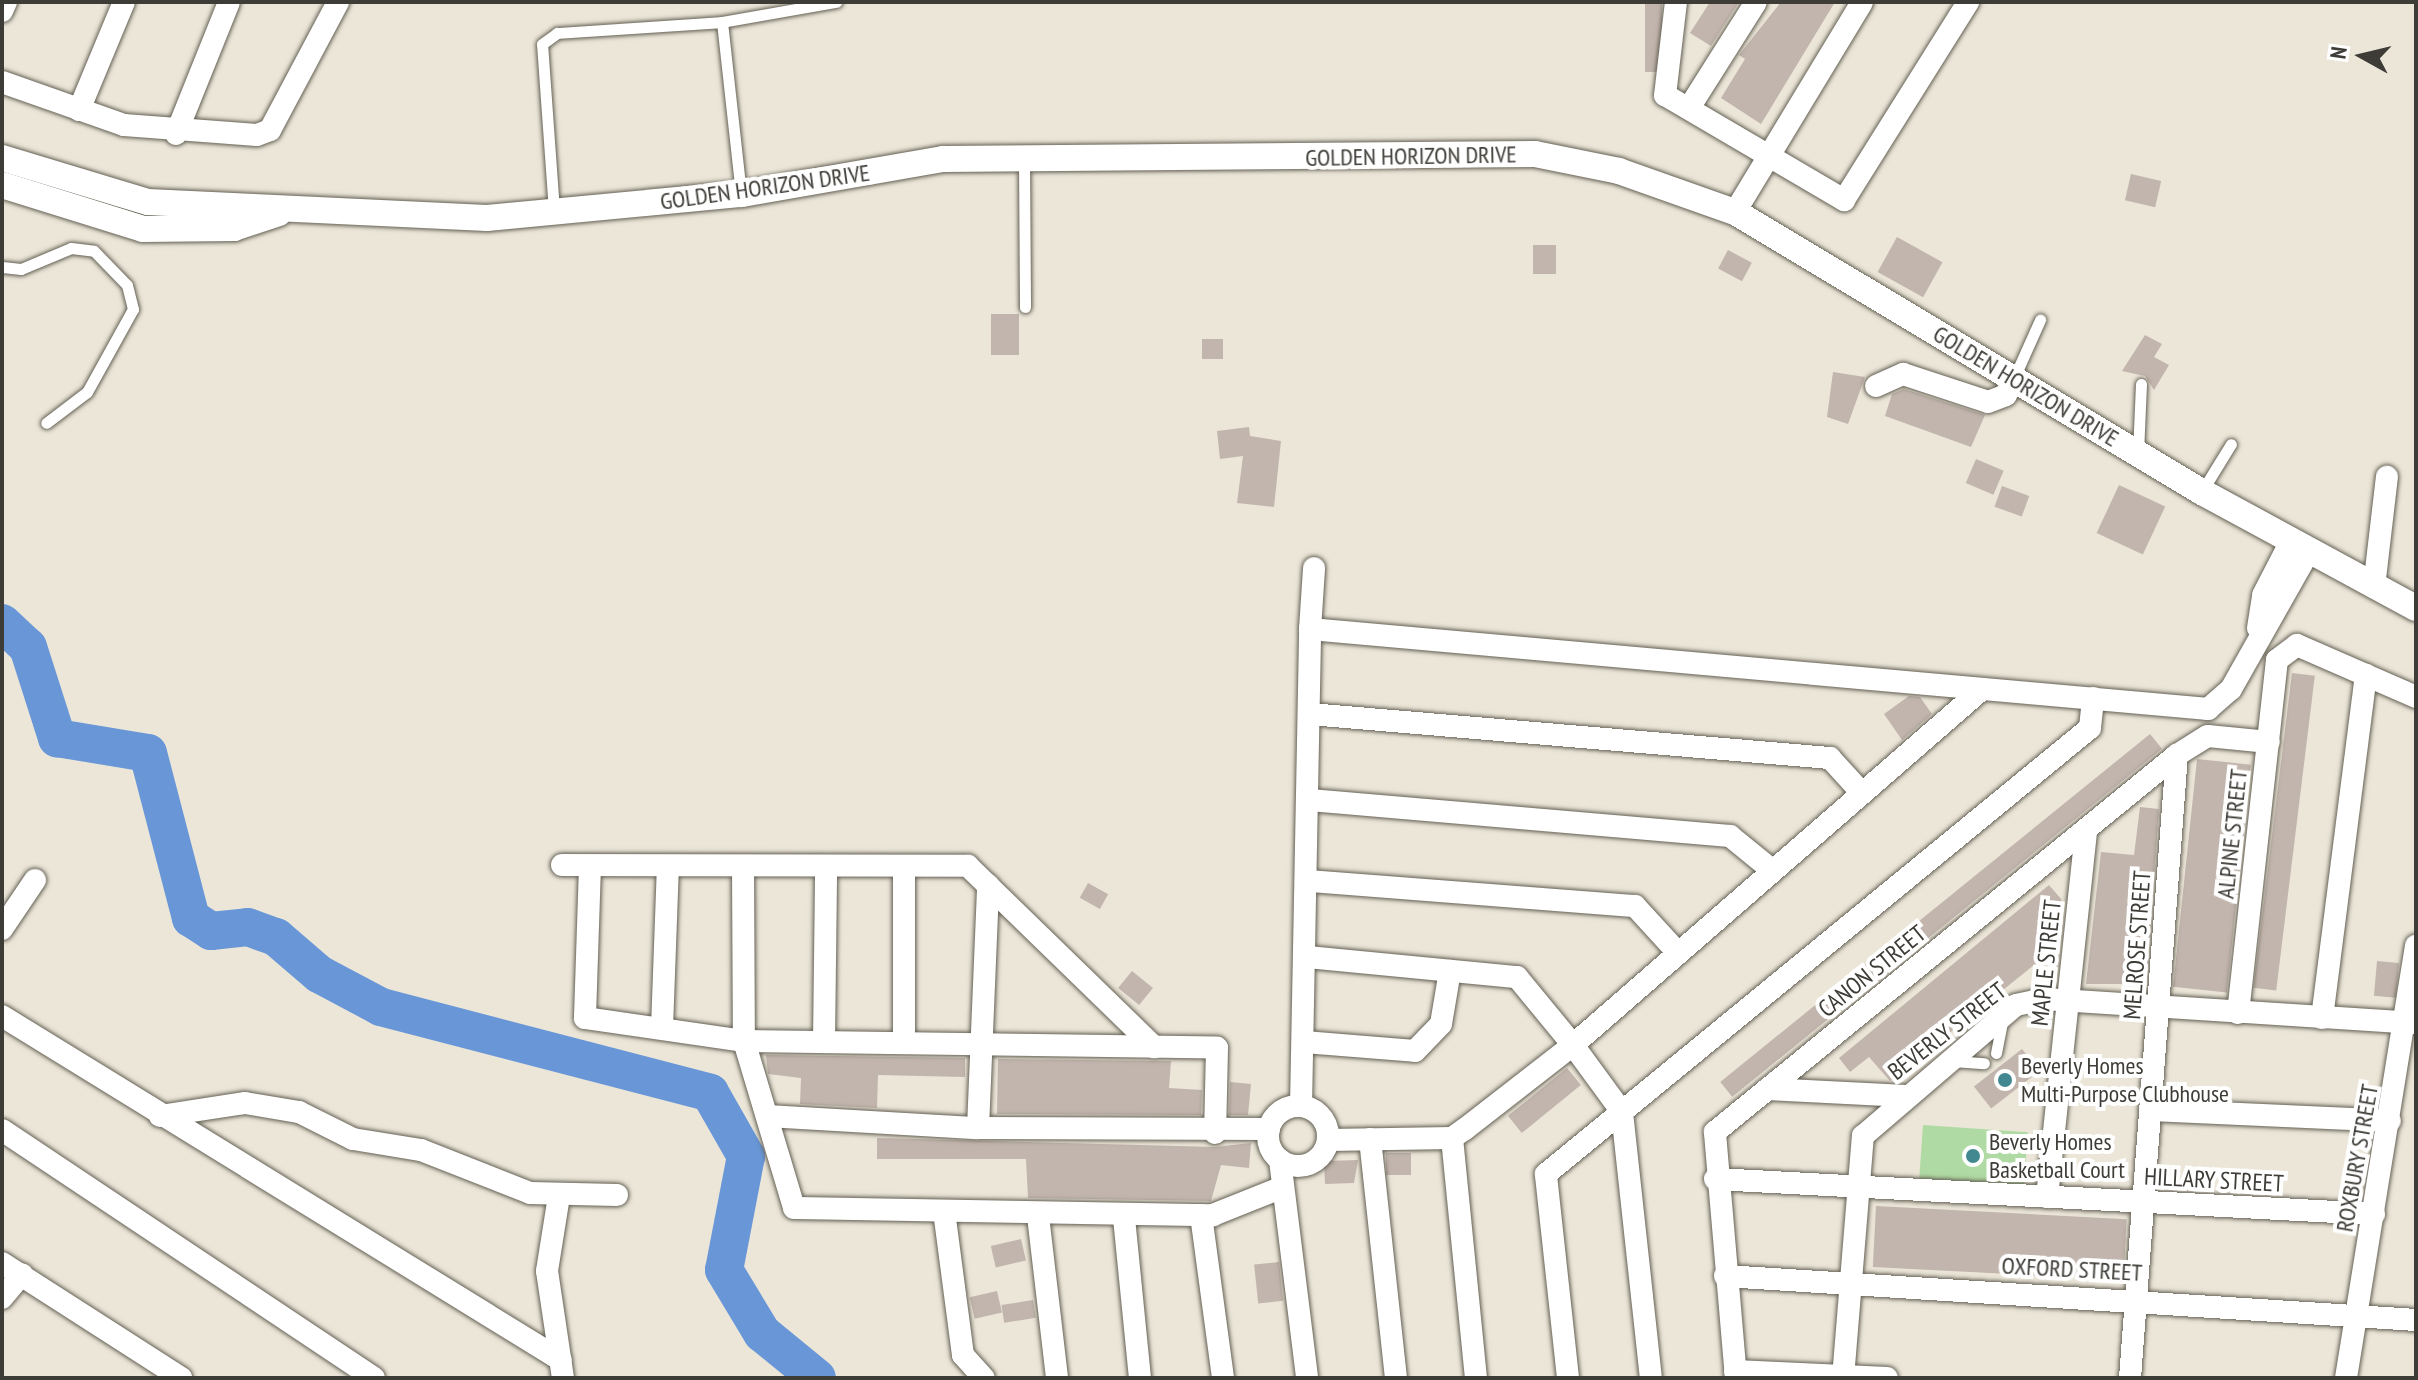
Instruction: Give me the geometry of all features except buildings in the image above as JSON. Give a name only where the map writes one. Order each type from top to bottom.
[{"type":"street","points":[[2,11],[6,2]]},
{"type":"street","points":[[79,110],[124,2]]},
{"type":"street","points":[[176,134],[229,2]]},
{"type":"street","points":[[2,82],[79,110],[176,134],[270,130],[338,2]]},
{"type":"street","points":[[1676,2],[1665,95],[1844,200],[1968,2]]},
{"type":"street","points":[[1689,108],[1756,2]]},
{"type":"street","points":[[1735,212],[1862,2]]},
{"type":"street","name":"GOLDEN HORIZON DRIVE","points":[[2,158],[148,202],[487,218],[742,194],[943,159],[1535,154],[1619,171],[1735,212],[2202,492],[2416,608]]},
{"type":"street","name":"GOLDEN HORIZON DRIVE","points":[[2,185],[143,229],[234,228],[294,209]]},
{"type":"street","points":[[1876,386],[1903,374],[1988,402],[2006,395],[2013,379]]},
{"type":"street","points":[[2374,587],[2387,477]]},
{"type":"street","points":[[1310,629],[2208,709],[2231,689],[2300,546]]},
{"type":"street","points":[[1301,1106],[1308,957],[1310,629],[1314,568]]},
{"type":"street","name":"ALPINE STREET","points":[[2238,1013],[2277,660],[2297,645],[2366,675]]},
{"type":"street","points":[[2322,1018],[2366,675],[2416,697]]},
{"type":"street","points":[[1328,1140],[1452,1138],[1573,1045],[1980,691]]},
{"type":"street","points":[[1568,1378],[1546,1174],[2090,728],[2093,698]]},
{"type":"street","points":[[1310,714],[1830,758],[1862,793]]},
{"type":"street","name":"CANON STREET","points":[[1736,1374],[1715,1179],[1715,1132],[2177,755],[2208,736],[2269,742]]},
{"type":"street","name":"MELROSE STREET","points":[[2130,1378],[2177,755]]},
{"type":"street","points":[[1309,800],[1730,836],[1773,871]]},
{"type":"street","name":"MAPLE STREET","points":[[2047,1197],[2086,830]]},
{"type":"street","points":[[562,865],[968,866],[1154,1047]]},
{"type":"street","points":[[590,866],[585,1018],[744,1041],[1217,1048],[1215,1133]]},
{"type":"street","points":[[662,1028],[668,866]]},
{"type":"street","points":[[743,866],[744,1041],[794,1208],[1124,1218],[1201,1215],[1283,1187]]},
{"type":"street","points":[[824,1042],[826,866]]},
{"type":"street","points":[[904,866],[904,1043]]},
{"type":"street","points":[[2,929],[35,880]]},
{"type":"street","points":[[1309,881],[1635,906],[1678,953]]},
{"type":"street","points":[[978,1128],[988,885]]},
{"type":"street","name":"ROXBURY STREET","points":[[2346,1378],[2390,1121],[2411,1022],[2416,946]]},
{"type":"street","points":[[1308,957],[1517,977],[1573,1045],[1622,1112],[1651,1378]]},
{"type":"street","points":[[1304,1042],[1415,1051],[1441,1024],[1450,971]]},
{"type":"street","name":"BEVERLY STREET","points":[[1843,1377],[1856,1187],[1863,1136],[1905,1096],[2026,1001],[2411,1022]]},
{"type":"street","points":[[2,1016],[562,1369]]},
{"type":"street","points":[[1768,1089],[1905,1096]]},
{"type":"street","points":[[160,1116],[245,1103],[299,1112],[353,1139],[421,1150],[530,1193],[617,1195]]},
{"type":"street","points":[[767,1116],[978,1128],[1215,1133],[1269,1129],[1284,1109],[1301,1106],[1318,1114],[1328,1140]]},
{"type":"street","points":[[2151,1110],[2390,1121]]},
{"type":"street","points":[[1269,1129],[1280,1160],[1307,1378]]},
{"type":"street","points":[[2,1130],[374,1378]]},
{"type":"street","points":[[1452,1138],[1476,1378]]},
{"type":"street","points":[[1370,1139],[1396,1378]]},
{"type":"street","points":[[1280,1160],[1309,1164],[1328,1140]]},
{"type":"street","name":"HILLARY STREET","points":[[1715,1179],[2374,1214]]},
{"type":"street","points":[[559,1196],[547,1271],[562,1369]]},
{"type":"street","points":[[944,1211],[963,1355],[984,1378]]},
{"type":"street","points":[[1201,1215],[1223,1378]]},
{"type":"street","points":[[1038,1216],[1057,1378]]},
{"type":"street","points":[[1124,1218],[1140,1378]]},
{"type":"street","points":[[2,1298],[12,1268],[181,1378]]},
{"type":"street","name":"OXFORD STREET","points":[[1725,1276],[2357,1311],[2416,1320]]},
{"type":"street","points":[[1736,1374],[1887,1378]]},
{"type":"lane","points":[[554,212],[542,44],[557,33],[722,22],[836,2]]},
{"type":"lane","points":[[722,22],[742,194]]},
{"type":"lane","points":[[1024,159],[1025,307]]},
{"type":"lane","points":[[2,267],[21,269],[71,248],[94,251],[127,285],[133,309],[87,392],[46,423]]},
{"type":"lane","points":[[2013,379],[2040,320]]},
{"type":"lane","points":[[2138,454],[2141,384]]},
{"type":"lane","points":[[2202,492],[2231,444]]},
{"type":"lane","points":[[1996,1053],[2003,1018]]},
{"type":"lane","points":[[1949,1061],[1984,1063]]},
{"type":"green space","name":"Beverly Homes Basketball Court","points":[[1923,1125],[2028,1132],[2024,1187],[1919,1180]]},
{"type":"waterway","points":[[2,623],[28,647],[57,738],[148,753],[191,918],[211,931],[248,927],[276,937],[319,974],[381,1007],[710,1093],[746,1156],[724,1270],[762,1333],[817,1378]]},
{"type":"place","name":"Beverly Homes Multi-Purpose Clubhouse","points":[[2005,1080]]},
{"type":"place","name":"Beverly Homes Basketball Court","points":[[1973,1156]]}]
